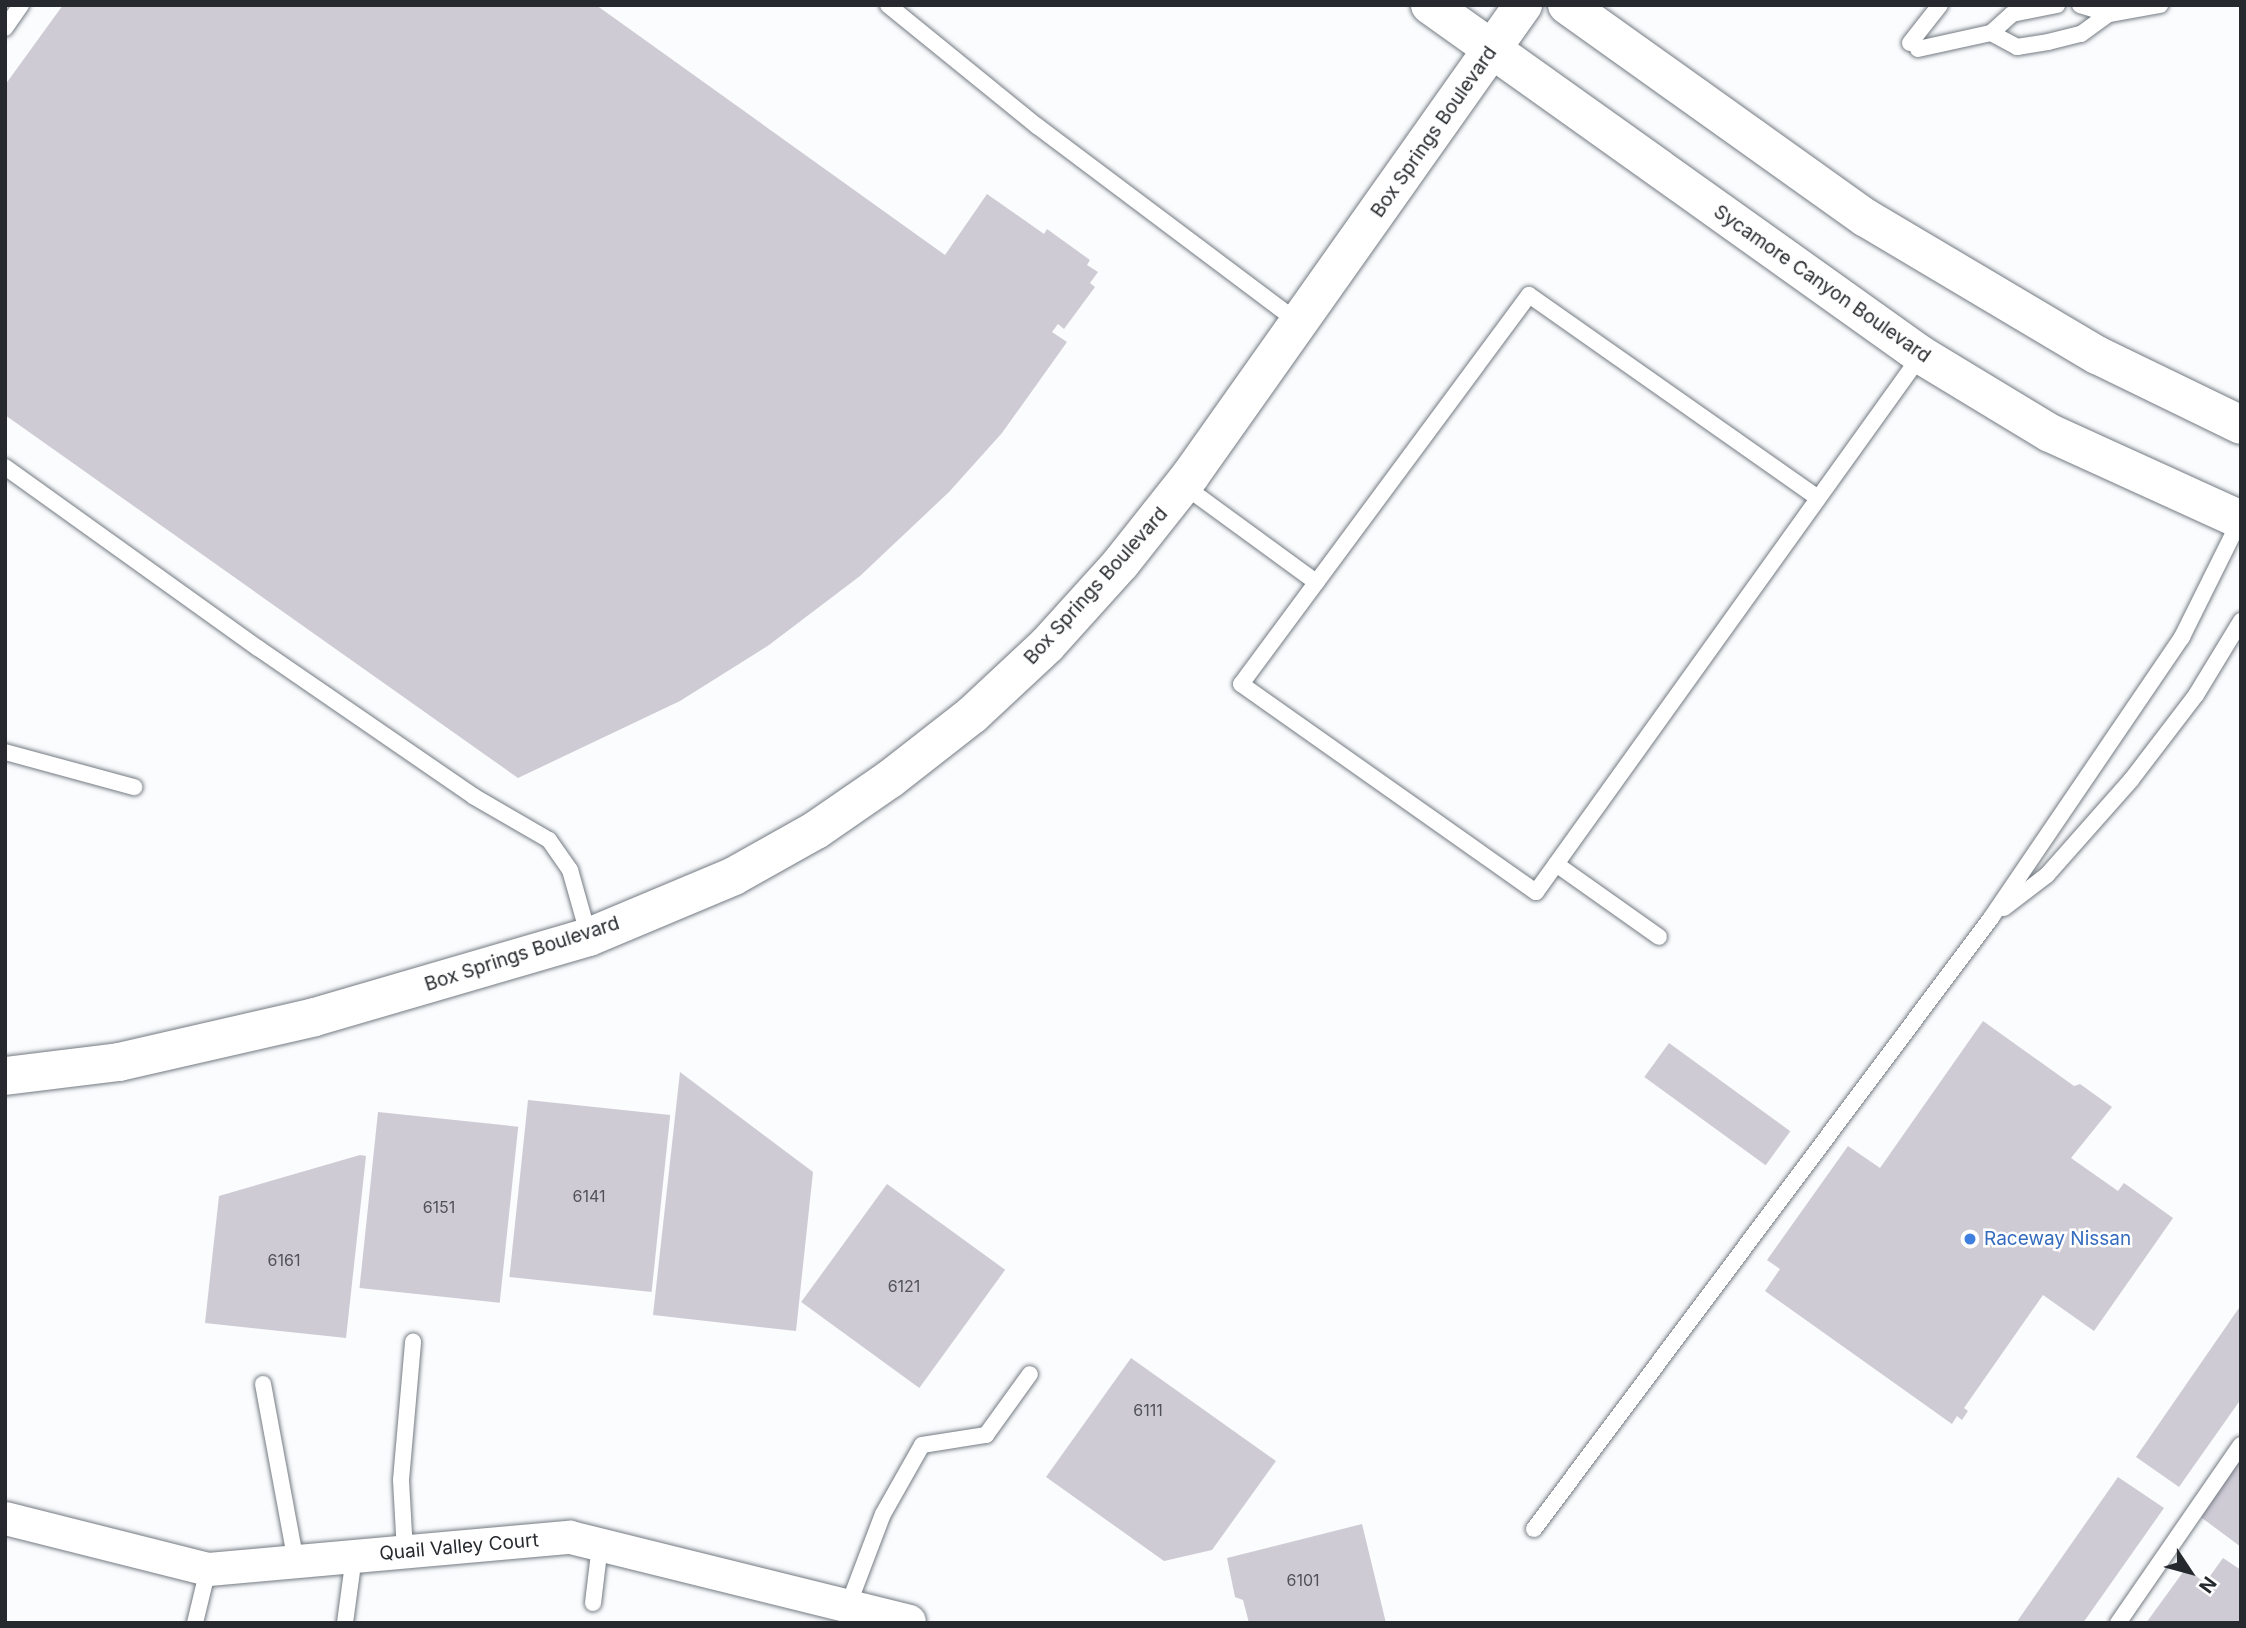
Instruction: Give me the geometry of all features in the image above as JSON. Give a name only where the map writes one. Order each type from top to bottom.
[{"type":"street","name":"Sycamore Canyon Boulevard","points":[[1430,5],[1921,355],[2050,433],[2241,520]]},
{"type":"street","name":"Box Springs Boulevard","points":[[5,1076],[119,1062],[315,1017],[589,937],[734,876],[816,830],[890,779],[972,715],[1047,645],[1121,563],[1184,485],[1524,5]]},
{"type":"street","points":[[1567,5],[1866,218],[2097,355],[2241,425]]},
{"type":"street","name":"Quail Valley Court","points":[[5,1518],[208,1569],[570,1537],[911,1622]]},
{"type":"lane","points":[[5,27],[21,5]]},
{"type":"lane","points":[[888,5],[1037,126],[1299,323]]},
{"type":"lane","points":[[1940,5],[1914,46],[1991,33],[2012,14],[2057,5]]},
{"type":"lane","points":[[2080,5],[2109,13],[2160,5]]},
{"type":"lane","points":[[1991,33],[2017,47],[2038,44],[2081,34],[2109,13]]},
{"type":"lane","points":[[1818,498],[1529,295],[1241,684],[1536,892],[1921,355]]},
{"type":"lane","points":[[5,467],[269,656],[473,796],[549,840],[570,870],[589,937]]},
{"type":"lane","points":[[1184,485],[1316,582]]},
{"type":"lane","points":[[1534,1529],[1991,918],[2182,637],[2241,520]]},
{"type":"lane","points":[[1991,918],[2047,875],[2131,780],[2196,695],[2241,621]]},
{"type":"lane","points":[[5,752],[134,787]]},
{"type":"lane","points":[[1556,864],[1659,937]]},
{"type":"lane","points":[[405,1552],[401,1480],[413,1342]]},
{"type":"lane","points":[[848,1606],[883,1514],[922,1445],[986,1435],[1030,1374]]},
{"type":"lane","points":[[263,1384],[296,1562]]},
{"type":"lane","points":[[2118,1623],[2241,1445]]},
{"type":"lane","points":[[593,1602],[600,1545]]},
{"type":"lane","points":[[345,1623],[354,1556]]},
{"type":"lane","points":[[195,1623],[208,1569]]},
{"type":"building","points":[[63,5],[596,5],[945,255],[987,194],[1044,234],[1047,229],[1090,260],[1087,265],[1098,272],[1090,283],[1095,287],[1064,329],[1058,324],[1052,332],[1067,342],[1002,433],[949,492],[860,576],[769,645],[680,701],[518,778],[5,415],[5,85]]},
{"type":"building","name":"Raceway Nissan","points":[[1983,1021],[2074,1086],[2080,1084],[2112,1107],[2071,1158],[2118,1191],[2124,1183],[2173,1218],[2094,1331],[2043,1295],[1964,1408],[1968,1411],[1962,1420],[1957,1416],[1952,1424],[1765,1291],[1780,1269],[1767,1260],[1848,1146],[1880,1168]]},
{"type":"building","points":[[1669,1043],[1790,1131],[1766,1165],[1644,1077]]},
{"type":"building","points":[[680,1072],[813,1172],[796,1331],[653,1315]]},
{"type":"building","points":[[528,1100],[670,1115],[652,1292],[509,1277]]},
{"type":"building","points":[[378,1112],[518,1127],[500,1303],[359,1288]]},
{"type":"building","points":[[360,1155],[366,1156],[346,1338],[205,1323],[219,1196]]},
{"type":"building","points":[[887,1184],[1005,1270],[919,1388],[801,1302]]},
{"type":"building","points":[[2241,1305],[2241,1399],[2179,1487],[2136,1457]]},
{"type":"building","points":[[1131,1358],[1276,1461],[1212,1550],[1164,1561],[1046,1477]]},
{"type":"building","points":[[2241,1457],[2241,1547],[2198,1515]]},
{"type":"building","points":[[2118,1477],[2164,1508],[2083,1623],[2016,1623]]},
{"type":"building","points":[[1362,1524],[1386,1623],[1249,1623],[1243,1600],[1235,1597],[1227,1558]]},
{"type":"building","points":[[2223,1558],[2241,1570],[2241,1623],[2146,1623],[2186,1568],[2205,1583]]},
{"type":"place","name":"Raceway Nissan","points":[[1970,1239]]}]
